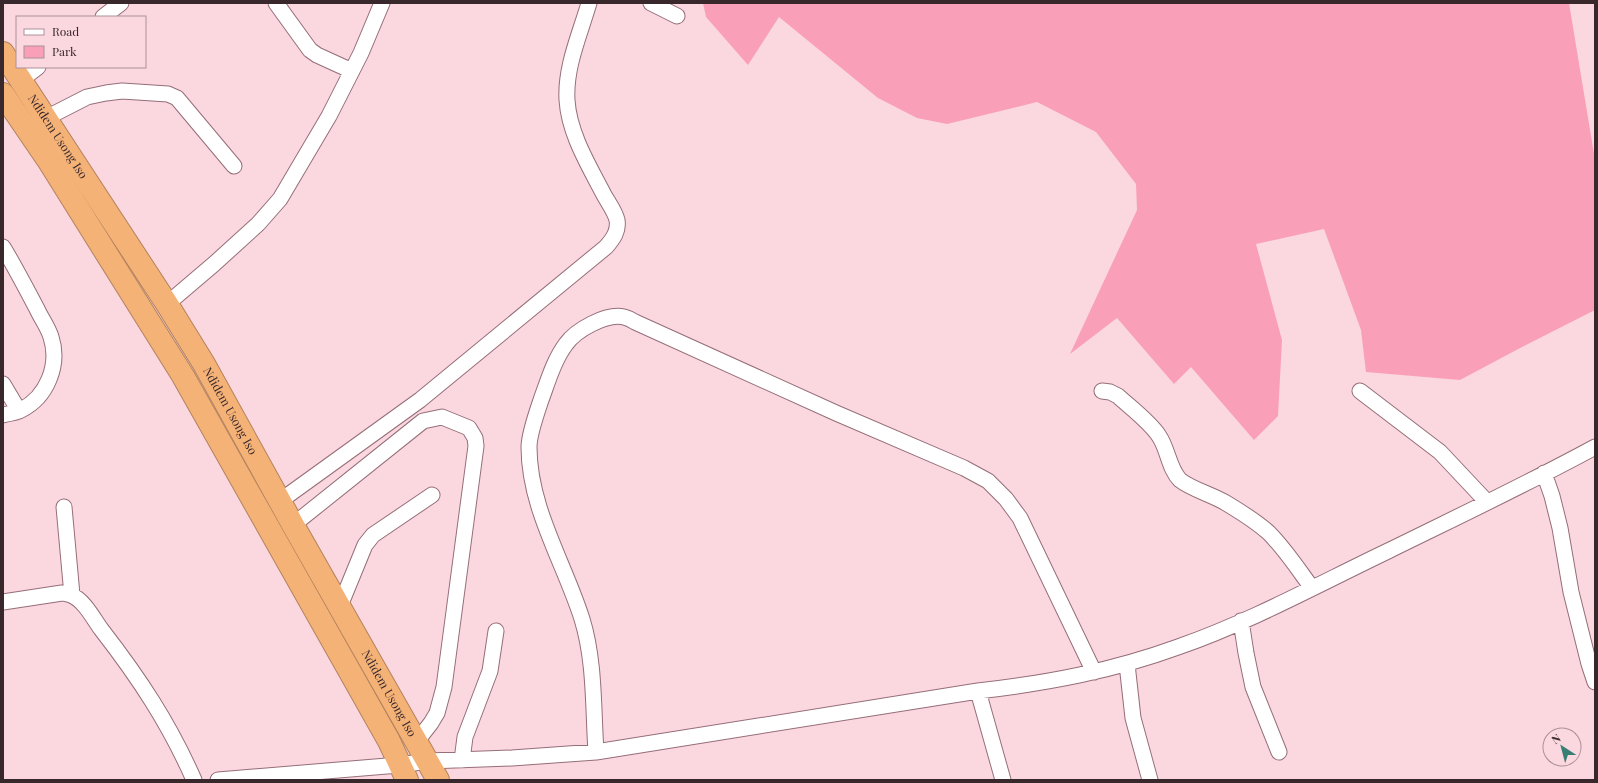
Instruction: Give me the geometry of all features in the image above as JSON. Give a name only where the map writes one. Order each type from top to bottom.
[{"type":"highway","name":"Ndidem Usong Iso","points":[[3,53],[16,63]]},
{"type":"highway","name":"Ndidem Usong Iso","points":[[29,73],[46,118],[167,304],[204,364],[293,525],[438,780]]},
{"type":"highway","name":"Ndidem Usong Iso","points":[[3,94],[48,160],[183,376],[389,741],[403,772]]},
{"type":"street","points":[[104,16],[122,3]]},
{"type":"street","points":[[276,3],[310,50],[317,55],[352,71]]},
{"type":"street","points":[[167,304],[258,224],[280,199],[329,116],[361,53],[382,3]]},
{"type":"street","points":[[280,501],[420,400],[606,247],[614,238],[617,230],[617,219],[591,170],[570,123],[567,100],[567,78],[589,3]]},
{"type":"street","points":[[651,3],[677,16]]},
{"type":"street","points":[[46,118],[86,97],[106,93],[122,91],[168,94],[177,98],[234,166]]},
{"type":"street","points":[[3,247],[18,272],[51,336],[54,351],[53,366],[48,382],[40,395],[29,405],[19,411],[3,415]]},
{"type":"street","points":[[596,752],[590,656],[583,621],[572,588],[546,528],[534,491],[529,445],[537,413],[550,374],[566,344],[581,330],[597,322],[610,318],[623,317],[635,322],[829,410],[964,468],[988,482],[1006,499],[1020,518],[1094,672]]},
{"type":"street","points":[[3,384],[19,411]]},
{"type":"street","points":[[1102,391],[1110,392],[1118,396],[1158,434],[1173,468],[1181,480],[1214,496],[1249,517],[1269,533],[1312,588]]},
{"type":"street","points":[[1360,391],[1440,452],[1487,502]]},
{"type":"street","points":[[293,525],[424,421],[442,417],[469,428],[475,438],[476,446],[444,686],[436,713],[431,723],[417,741]]},
{"type":"street","points":[[218,780],[403,772],[428,761],[512,758],[596,752],[978,691],[1035,684],[1094,672],[1127,664],[1178,647],[1241,621],[1312,588],[1544,473],[1594,451]]},
{"type":"street","points":[[1544,473],[1552,496],[1560,528],[1571,592],[1595,682]]},
{"type":"street","points":[[340,606],[365,545],[372,535],[432,495]]},
{"type":"street","points":[[64,507],[72,595]]},
{"type":"street","points":[[3,602],[62,593],[72,595],[84,605],[128,663],[162,715],[182,752],[194,780]]},
{"type":"street","points":[[1241,621],[1246,653],[1254,687],[1279,752]]},
{"type":"street","points":[[462,760],[465,736],[490,671],[496,631]]},
{"type":"street","points":[[1127,664],[1133,718],[1150,780]]},
{"type":"street","points":[[978,691],[1003,780]]},
{"type":"green space","points":[[703,3],[1569,3],[1595,160],[1595,310],[1460,380],[1366,372],[1361,330],[1324,229],[1256,244],[1282,340],[1278,416],[1254,440],[1191,367],[1174,384],[1117,318],[1070,354],[1137,210],[1136,184],[1096,132],[1037,102],[947,124],[917,118],[878,98],[779,17],[748,65],[706,17]]}]
